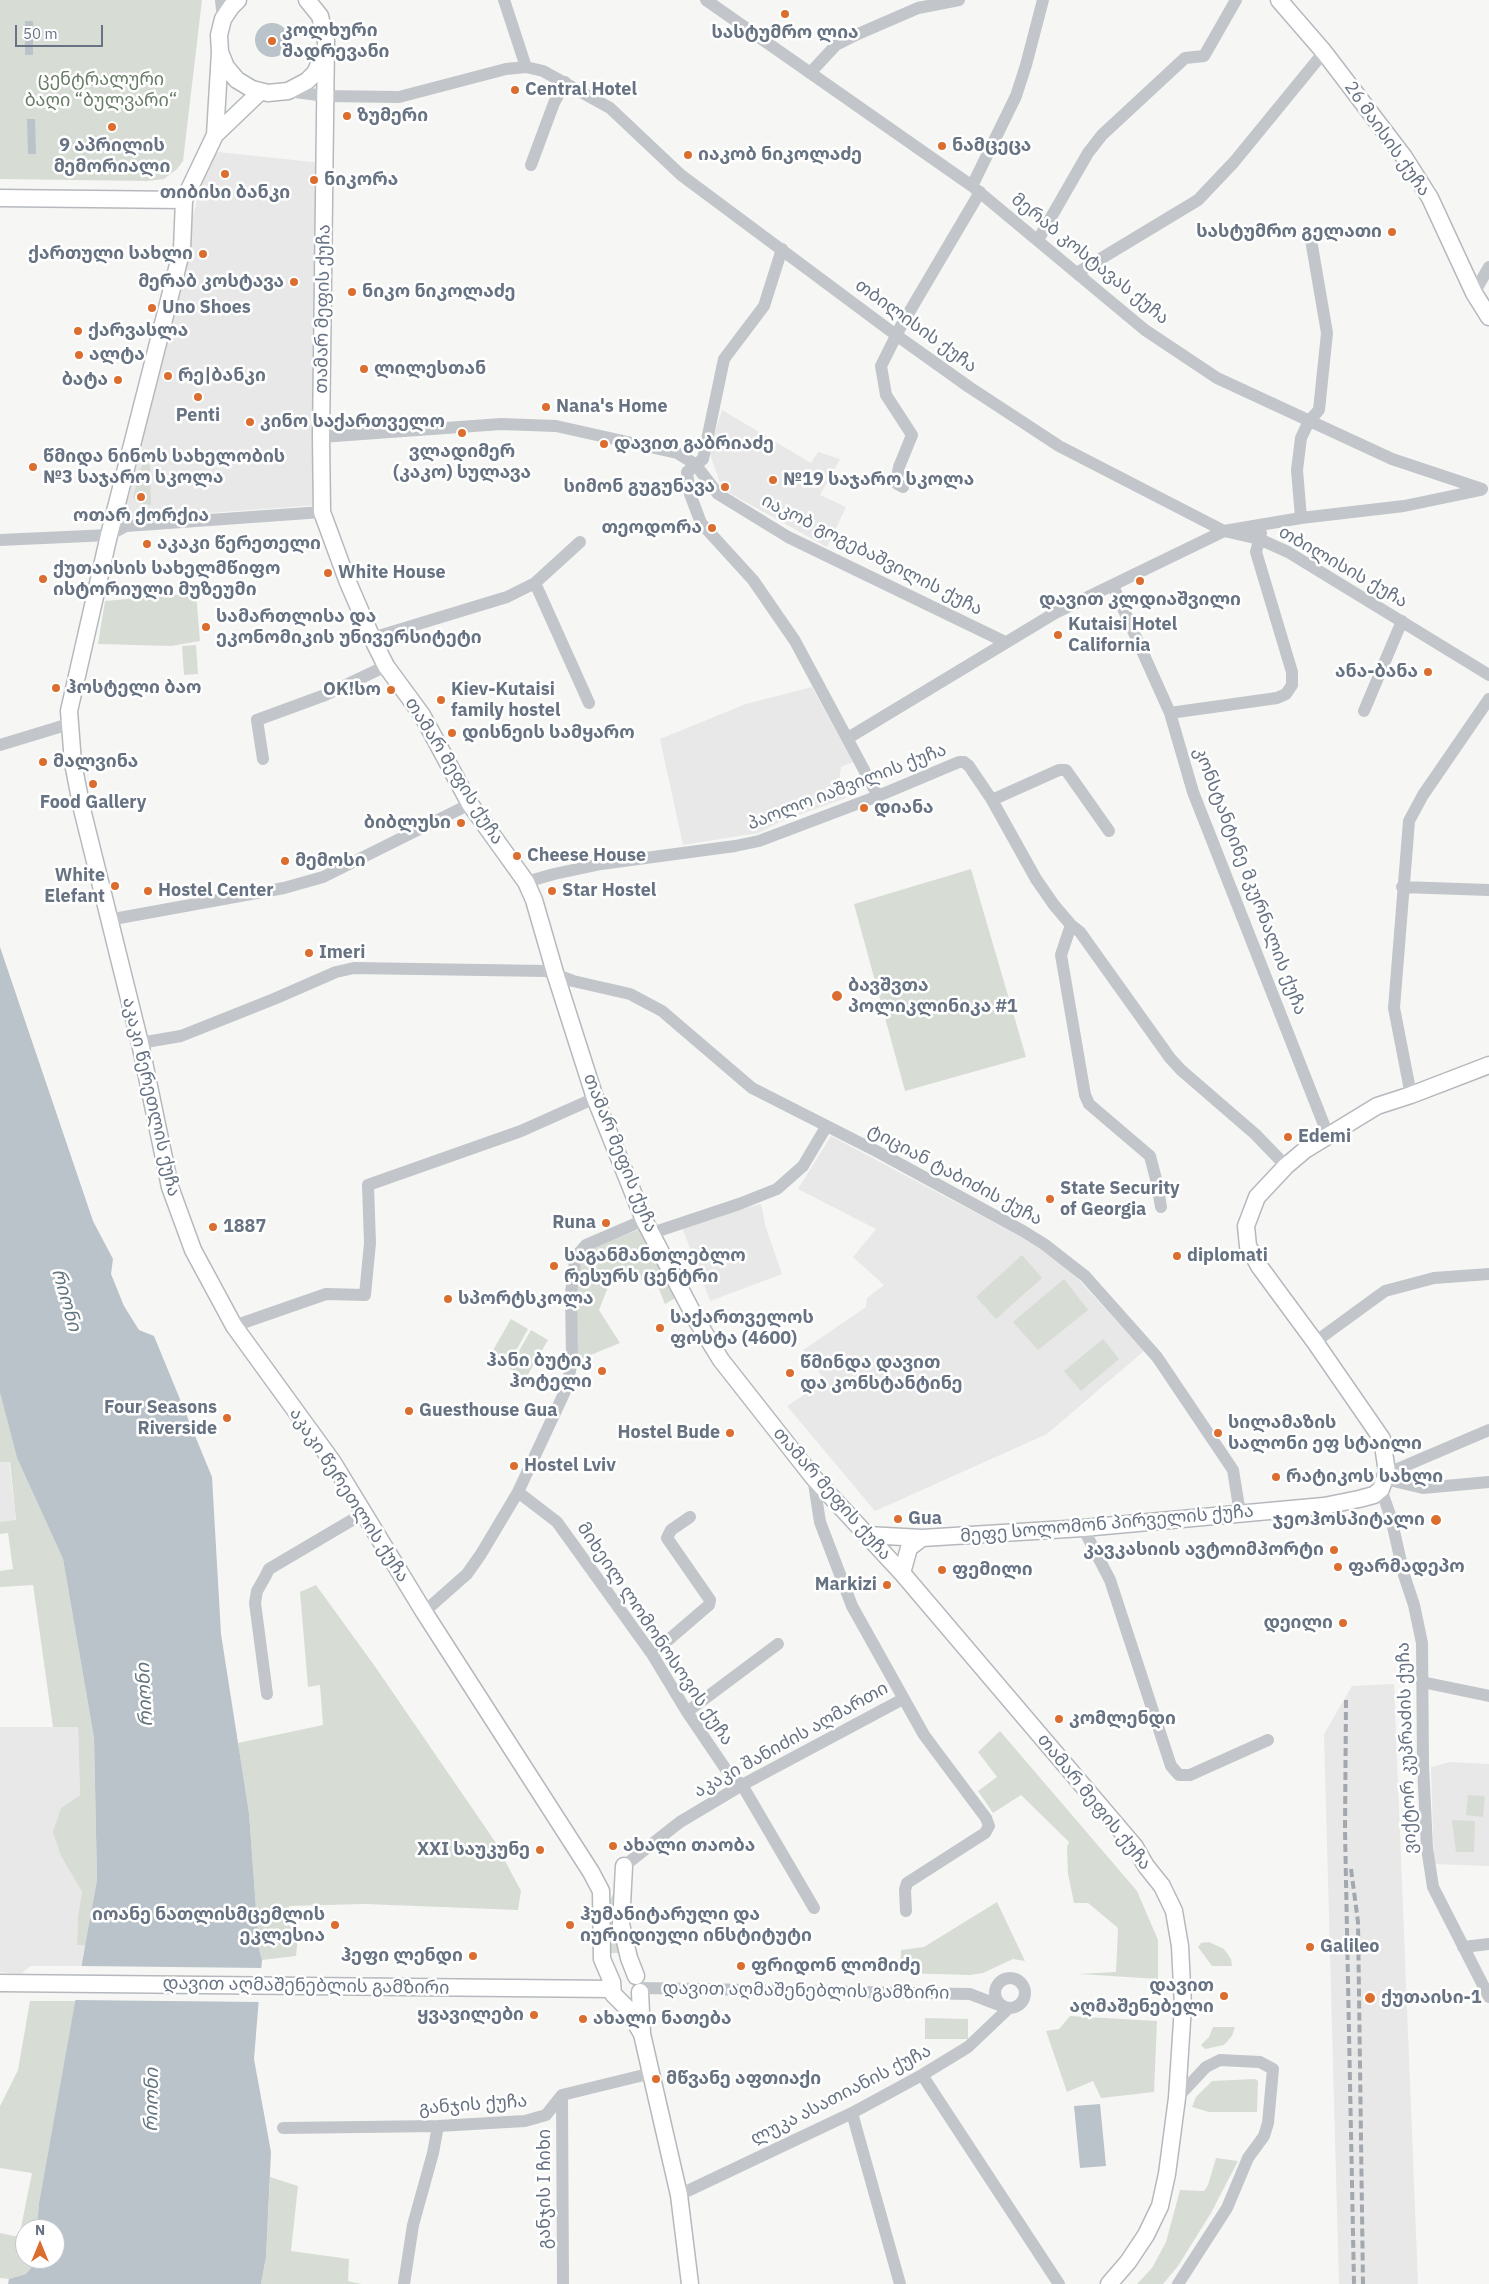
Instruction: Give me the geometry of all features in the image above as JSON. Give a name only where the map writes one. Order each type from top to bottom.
[{"type":"main road","points":[[215,135],[220,52],[219,35],[223,19],[238,0]]},
{"type":"main road","points":[[307,0],[320,16]]},
{"type":"main road","points":[[320,16],[324,0]]},
{"type":"main road","name":"26 მაისის ქუჩა","points":[[1280,0],[1324,52],[1404,157],[1424,190],[1474,293],[1489,317]]},
{"type":"main road","name":"თამარ მეფის ქუჩა","points":[[320,16],[325,28],[326,151],[321,437],[322,512],[347,580],[372,638],[386,666],[422,715],[470,804],[526,882],[534,900],[595,1098],[648,1226],[696,1321],[721,1360],[813,1477],[902,1573],[1134,1847],[1169,1898],[1174,1912],[1180,1946],[1183,1984],[1177,2098],[1167,2174],[1160,2206],[1146,2235],[1128,2262],[1109,2284]]},
{"type":"main road","points":[[220,52],[226,67],[237,80],[260,92],[277,93],[288,92],[311,77],[321,64],[324,53]]},
{"type":"main road","points":[[0,198],[184,200],[215,135],[260,92]]},
{"type":"main road","name":"აკაკი წერეთლის ქუჩა","points":[[184,200],[182,249],[109,534],[71,700],[69,724],[82,809],[140,1043],[172,1194],[193,1250],[234,1326],[332,1461],[424,1612],[591,1872],[601,1891],[602,1959],[615,1990],[642,2034]]},
{"type":"main road","points":[[1384,1480],[1384,1448],[1378,1430],[1259,1266],[1248,1246],[1246,1226],[1257,1197],[1286,1166],[1328,1135],[1377,1106],[1489,1065]]},
{"type":"main road","name":"მეფე სოლომონ პირველის ქუჩა","points":[[867,1535],[922,1538],[1082,1528],[1324,1506],[1374,1495],[1384,1480]]},
{"type":"main road","points":[[902,1573],[909,1548],[922,1538]]},
{"type":"main road","points":[[601,1891],[624,1866]]},
{"type":"main road","name":"აკაკი წერეთლის ქუჩა","points":[[624,1866],[621,1924],[629,1958],[639,1985],[642,2034],[679,2195],[690,2284]]},
{"type":"main road","points":[[625,1973],[639,1985],[634,2000],[629,2002],[615,1990],[617,1976],[625,1973]]},
{"type":"main road","name":"დავით აღმაშენებლის გამზირი","points":[[0,1983],[615,1990]]},
{"type":"street","points":[[221,0],[223,19]]},
{"type":"street","points":[[504,0],[526,67]]},
{"type":"street","name":"მერაბ კოსტავას ქუჩა","points":[[706,0],[976,189],[1145,330],[1217,378],[1392,459],[1485,489]]},
{"type":"street","points":[[810,73],[836,45],[858,34],[918,8],[959,0]]},
{"type":"street","points":[[903,487],[896,483],[899,467],[912,435],[886,395],[881,366],[976,189],[1016,96],[1043,0]]},
{"type":"street","points":[[1038,240],[1088,153],[1102,134],[1185,58],[1204,56],[1236,0]]},
{"type":"street","points":[[1077,273],[1198,200],[1234,162],[1324,52]]},
{"type":"street","name":"თბილისის ქუჩა","points":[[288,92],[325,96],[399,97],[506,69],[526,67],[543,71],[610,108],[681,175],[968,387],[1059,446],[1224,531],[1259,539],[1288,552],[1489,675]]},
{"type":"street","points":[[531,165],[554,103],[564,82]]},
{"type":"street","points":[[1301,518],[1297,470],[1301,438],[1309,421],[1319,410],[1327,333],[1310,234]]},
{"type":"street","points":[[782,249],[764,306],[724,359],[703,459],[687,472],[690,494],[701,523],[753,580],[795,641],[878,796]]},
{"type":"street","points":[[1474,293],[1489,266]]},
{"type":"street","name":"იაკობ გოგებაშვილის ქუჩა","points":[[321,437],[501,424],[556,426],[678,454],[696,464],[718,494],[788,537],[1005,642]]},
{"type":"street","points":[[848,738],[1055,613],[1224,531],[1264,526],[1301,518],[1404,506],[1485,489]]},
{"type":"street","points":[[0,540],[109,534],[126,526],[322,512]]},
{"type":"street","points":[[1170,713],[1277,698],[1286,694],[1292,685],[1292,672],[1256,552],[1264,526]]},
{"type":"street","points":[[372,638],[507,597],[535,583],[580,542]]},
{"type":"street","points":[[535,583],[589,703]]},
{"type":"street","name":"კონსტანტინე მკურნალის ქუჩა","points":[[1113,586],[1170,713],[1193,792],[1328,1135]]},
{"type":"street","points":[[1364,711],[1402,621]]},
{"type":"street","points":[[263,759],[257,720],[325,695],[386,666]]},
{"type":"street","points":[[1411,1095],[1394,1008],[1402,887],[1409,821],[1423,795],[1489,699]]},
{"type":"street","points":[[0,744],[69,724]]},
{"type":"street","name":"პაოლო იაშვილის ქუჩა","points":[[526,882],[601,864],[759,841],[878,796],[959,762],[964,762],[969,766],[992,800],[1036,879],[1054,905],[1070,925],[1080,932],[1181,1070],[1255,1134],[1286,1166]]},
{"type":"street","points":[[992,800],[1060,770],[1066,770],[1109,831]]},
{"type":"street","points":[[108,920],[284,888],[323,876],[470,804]]},
{"type":"street","points":[[1402,887],[1489,890]]},
{"type":"street","points":[[1070,925],[1061,955],[1085,1095],[1089,1104],[1150,1156],[1161,1207]]},
{"type":"street","name":"ტიციან ტაბიძის ქუჩა","points":[[140,1043],[181,1036],[336,972],[354,968],[546,971],[556,976],[630,994],[656,1007],[752,1088],[878,1152],[1023,1231],[1044,1244],[1085,1276],[1157,1358],[1233,1470],[1240,1513]]},
{"type":"street","points":[[234,1326],[326,1294],[365,1295],[370,1243],[368,1185],[521,1132],[595,1098]]},
{"type":"street","points":[[424,1612],[467,1574],[518,1492],[567,1386],[572,1360],[571,1293],[575,1262],[579,1253],[586,1245],[648,1226],[739,1204],[777,1189],[803,1166],[826,1127]]},
{"type":"street","points":[[1315,1342],[1385,1291],[1434,1278],[1489,1274]]},
{"type":"street","points":[[1384,1480],[1400,1468],[1489,1430]]},
{"type":"street","name":"აკაკი შანიძის აღმართი","points":[[624,1866],[680,1822],[742,1785],[903,1699],[852,1606],[820,1522],[813,1477]]},
{"type":"street","points":[[1384,1480],[1423,1488],[1489,1482]]},
{"type":"street","name":"ვიქტორ კუპრაძის ქუჩა","points":[[1384,1480],[1404,1575],[1414,1605],[1422,1643],[1427,1848],[1433,1887],[1489,1997]]},
{"type":"street","name":"მიხეილ ლომონოსოვის ქუჩა","points":[[518,1492],[557,1522],[652,1654],[687,1712],[730,1774],[742,1785],[814,1908]]},
{"type":"street","points":[[267,1694],[256,1603],[257,1591],[264,1577],[268,1570],[364,1513]]},
{"type":"street","points":[[652,1654],[710,1605],[710,1600],[666,1538],[671,1530],[690,1517]]},
{"type":"street","points":[[1082,1528],[1110,1580],[1171,1766],[1179,1775],[1190,1775],[1268,1740]]},
{"type":"street","points":[[687,1712],[778,1644]]},
{"type":"street","points":[[1422,1682],[1489,1696]]},
{"type":"street","points":[[903,1699],[924,1735],[986,1818],[989,1826],[984,1833],[907,1883],[905,1890],[906,1911]]},
{"type":"street","points":[[1463,1947],[1489,1944]]},
{"type":"street","points":[[1017,1980],[1024,1988],[1025,1993],[1022,2002],[1018,2006],[1006,2008],[996,2000],[995,1995],[998,1985],[1001,1981],[1017,1980]]},
{"type":"street","name":"დავით აღმაშენებლის გამზირი","points":[[970,1994],[1001,1981]]},
{"type":"street","name":"დავით აღმაშენებლის გამზირი","points":[[639,1985],[970,1994],[1006,2008]]},
{"type":"street","name":"ლუკა ასათიანის ქუჩა","points":[[679,2195],[852,2113],[922,2075],[968,2047],[1006,2008]]},
{"type":"street","points":[[1177,2098],[1206,2068],[1220,2060],[1260,2062],[1273,2069],[1268,2122],[1264,2136],[1248,2158],[1227,2208],[1178,2284]]},
{"type":"street","points":[[562,2095],[652,2073]]},
{"type":"street","points":[[922,2075],[1059,2284]]},
{"type":"street","name":"განჯის ქუჩა","points":[[283,2128],[438,2126],[526,2121],[546,2115],[562,2095]]},
{"type":"street","name":"განჯის I ჩიხი","points":[[562,2095],[563,2284]]},
{"type":"street","points":[[852,2113],[900,2284]]},
{"type":"street","points":[[404,2284],[413,2225],[433,2153],[438,2126]]},
{"type":"shaded area","points":[[218,152],[322,163],[318,505],[115,520],[206,165]]},
{"type":"shaded area","name":"№19 საჯარო სკოლა","points":[[722,410],[811,463],[818,452],[840,459],[820,495],[846,507],[827,547],[731,494],[721,486],[709,451]]},
{"type":"shaded area","points":[[812,687],[853,762],[841,767],[839,782],[846,798],[782,821],[758,833],[683,845],[660,739],[746,704]]},
{"type":"shaded area","points":[[831,1136],[1057,1256],[1144,1351],[1047,1434],[875,1511],[787,1406],[825,1381],[803,1350],[866,1307],[867,1298],[884,1285],[853,1257],[876,1229],[798,1189]]},
{"type":"shaded area","points":[[761,1204],[766,1228],[782,1274],[710,1301],[682,1227],[714,1215]]},
{"type":"shaded area","points":[[9,1461],[16,1521],[0,1522],[0,1462]]},
{"type":"shaded area","points":[[1394,1684],[1418,2284],[1339,2284],[1324,1734],[1352,1686]]},
{"type":"shaded area","points":[[0,1727],[78,1727],[80,1795],[61,1808],[61,1856],[82,1892],[78,1915],[77,1945],[86,1946],[83,1966],[30,1966],[21,1974],[0,1972]]},
{"type":"shaded area","points":[[1450,1762],[1489,1764],[1489,1866],[1434,1864],[1431,1767]]},
{"type":"green space","name":"ცენტრალური ბაღი “ბულვარი“","points":[[0,0],[202,0],[183,161],[177,169],[164,179],[147,181],[0,179]]},
{"type":"green space","points":[[145,455],[150,466],[151,505],[139,503],[133,497]]},
{"type":"green space","points":[[196,593],[200,641],[171,646],[98,644],[105,601]]},
{"type":"green space","points":[[196,645],[198,674],[184,675],[182,646]]},
{"type":"green space","points":[[971,869],[1026,1057],[905,1091],[854,904]]},
{"type":"green space","points":[[643,1228],[677,1297],[665,1304],[658,1287],[640,1279],[610,1282],[599,1310],[620,1343],[576,1361],[576,1281],[581,1263],[590,1248]]},
{"type":"green space","points":[[1022,1255],[1042,1278],[996,1319],[976,1297]]},
{"type":"green space","points":[[1064,1279],[1088,1310],[1038,1350],[1013,1322]]},
{"type":"green space","points":[[511,1319],[528,1329],[507,1367],[489,1357]]},
{"type":"green space","points":[[531,1330],[548,1340],[526,1378],[509,1368]]},
{"type":"green space","points":[[1103,1339],[1119,1359],[1081,1391],[1064,1371]]},
{"type":"green space","points":[[0,1393],[17,1458],[63,1559],[94,1738],[97,1880],[86,1946],[77,1945],[78,1915],[82,1892],[61,1856],[53,1832],[61,1808],[80,1795],[78,1727],[53,1727],[33,1585],[0,1587],[0,1571],[13,1569],[8,1533],[0,1534],[0,1522],[16,1520],[10,1462],[0,1462]]},
{"type":"green space","points":[[316,1585],[374,1665],[494,1840],[521,1891],[518,1910],[365,1904],[289,1906],[289,1926],[299,1927],[296,1956],[262,1960],[259,1949],[249,1813],[238,1743],[323,1725],[320,1685],[308,1687],[300,1592]]},
{"type":"green space","points":[[1000,1731],[1137,1891],[1158,1940],[1158,1979],[1079,1974],[1116,1972],[1118,1928],[1088,1903],[1074,1903],[1068,1874],[1067,1847],[1069,1842],[1021,1795],[993,1813],[978,1791],[997,1777],[978,1752]]},
{"type":"green space","points":[[1468,1795],[1485,1796],[1483,1817],[1466,1815]]},
{"type":"green space","points":[[1452,1820],[1475,1821],[1474,1852],[1456,1852]]},
{"type":"green space","points":[[613,1894],[613,1919],[620,1953],[609,1953],[609,1902]]},
{"type":"green space","points":[[997,1902],[1025,1961],[1013,1959],[983,1973],[970,1975],[900,1973],[901,1950],[924,1947]]},
{"type":"green space","points":[[1209,1942],[1224,1949],[1231,1959],[1232,1966],[1212,1966],[1198,1947],[1201,1943]]},
{"type":"green space","points":[[30,2001],[76,2001],[39,2203],[38,2219],[23,2219],[32,2173],[0,2168],[0,2106],[18,2070]]},
{"type":"green space","points":[[1070,2016],[1157,2021],[1154,2092],[1101,2098],[1093,2081],[1067,2092],[1046,2031],[1059,2029]]},
{"type":"green space","points":[[925,2018],[968,2019],[968,2039],[925,2039]]},
{"type":"green space","points":[[1213,2027],[1235,2027],[1232,2036],[1224,2045],[1205,2049],[1201,2045],[1209,2037]]},
{"type":"green space","points":[[1255,2079],[1258,2081],[1257,2112],[1209,2112],[1192,2107],[1196,2097],[1212,2081]]},
{"type":"green space","points":[[1216,2158],[1238,2161],[1211,2213],[1178,2266],[1163,2284],[1137,2284],[1152,2268],[1166,2242],[1180,2190],[1204,2191],[1208,2185]]},
{"type":"green space","points":[[270,2177],[298,2186],[291,2251],[349,2259],[348,2281],[361,2284],[261,2284],[266,2257]]},
{"type":"green space","points":[[0,2233],[15,2236],[15,2269],[30,2269],[26,2274],[9,2279],[0,2278]]},
{"type":"water","points":[[25,21],[33,21],[33,55],[25,55]]},
{"type":"water","name":"კოლხური შადრევანი","points":[[272,23],[284,28],[289,40],[284,52],[272,57],[260,52],[255,40],[260,28]]},
{"type":"water","points":[[27,119],[35,119],[36,154],[28,154]]},
{"type":"water","name":"რიონი","points":[[0,947],[93,1221],[113,1259],[111,1274],[124,1306],[139,1330],[154,1336],[212,1477],[221,1634],[249,1813],[259,1949],[262,1960],[254,2059],[271,2152],[266,2257],[261,2284],[8,2284],[9,2279],[26,2274],[30,2269],[65,2269],[65,2219],[38,2219],[39,2203],[97,1880],[94,1738],[63,1559],[17,1458],[0,1393]]},
{"type":"water","points":[[1100,2104],[1106,2166],[1080,2168],[1074,2106]]},
{"type":"pier","points":[[80,1966],[264,1968],[261,2002],[74,2000]]},
{"type":"railway","points":[[1346,1700],[1345,1830],[1354,2284]]},
{"type":"railway","points":[[1351,1869],[1358,1922],[1363,2284]]},
{"type":"place","name":"სასტუმრო ლია","points":[[785,14]]},
{"type":"place","name":"კოლხური შადრევანი","points":[[272,41]]},
{"type":"place","name":"Central Hotel","points":[[515,90]]},
{"type":"place","name":"ზუმერი","points":[[347,116]]},
{"type":"place","name":"9 აპრილის მემორიალი","points":[[112,127]]},
{"type":"place","name":"ნამცეცა","points":[[942,146]]},
{"type":"place","name":"იაკობ ნიკოლაძე","points":[[688,155]]},
{"type":"place","name":"თიბისი ბანკი","points":[[225,174]]},
{"type":"place","name":"ნიკორა","points":[[314,180]]},
{"type":"place","name":"სასტუმრო გელათი","points":[[1392,232]]},
{"type":"place","name":"ქართული სახლი","points":[[203,254]]},
{"type":"place","name":"მერაბ კოსტავა","points":[[294,282]]},
{"type":"place","name":"ნიკო ნიკოლაძე","points":[[352,292]]},
{"type":"place","name":"Uno Shoes","points":[[152,308]]},
{"type":"place","name":"ქარვასლა","points":[[78,331]]},
{"type":"place","name":"ალტა","points":[[79,355]]},
{"type":"place","name":"ლილესთან","points":[[364,369]]},
{"type":"place","name":"რე|ბანკი","points":[[168,376]]},
{"type":"place","name":"ბატა","points":[[118,380]]},
{"type":"place","name":"Penti","points":[[198,397]]},
{"type":"place","name":"Nana's Home","points":[[546,407]]},
{"type":"place","name":"კინო საქართველო","points":[[250,422]]},
{"type":"place","name":"ვლადიმერ (კაკო) სულავა","points":[[462,433]]},
{"type":"place","name":"დავით გაბრიაძე","points":[[604,444]]},
{"type":"place","name":"წმიდა ნინოს სახელობის №3 საჯარო სკოლა","points":[[33,467]]},
{"type":"place","name":"№19 საჯარო სკოლა","points":[[773,480]]},
{"type":"place","name":"სიმონ გუგუნავა","points":[[725,487]]},
{"type":"place","name":"ოთარ ქორქია","points":[[141,497]]},
{"type":"place","name":"თეოდორა","points":[[712,528]]},
{"type":"place","name":"აკაკი წერეთელი","points":[[147,544]]},
{"type":"place","name":"White House","points":[[328,573]]},
{"type":"place","name":"ქუთაისის სახელმწიფო ისტორიული მუზეუმი","points":[[43,579]]},
{"type":"place","name":"დავით კლდიაშვილი","points":[[1140,581]]},
{"type":"place","name":"სამართლისა და ეკონომიკის უნივერსიტეტი","points":[[206,627]]},
{"type":"place","name":"Kutaisi Hotel California","points":[[1058,635]]},
{"type":"place","name":"ანა-ბანა","points":[[1428,672]]},
{"type":"place","name":"ჰოსტელი ბაო","points":[[56,688]]},
{"type":"place","name":"OK!სო","points":[[391,690]]},
{"type":"place","name":"Kiev-Kutaisi family hostel","points":[[441,700]]},
{"type":"place","name":"დისნეის სამყარო","points":[[452,733]]},
{"type":"place","name":"მალვინა","points":[[43,762]]},
{"type":"place","name":"Food Gallery","points":[[93,784]]},
{"type":"place","name":"დიანა","points":[[864,808]]},
{"type":"place","name":"ბიბლუსი","points":[[461,823]]},
{"type":"place","name":"Cheese House","points":[[517,856]]},
{"type":"place","name":"მემოსი","points":[[285,861]]},
{"type":"place","name":"White Elefant","points":[[115,886]]},
{"type":"place","name":"Hostel Center","points":[[148,891]]},
{"type":"place","name":"Star Hostel","points":[[552,891]]},
{"type":"place","name":"Imeri","points":[[309,953]]},
{"type":"place","name":"ბავშვთა პოლიკლინიკა #1","points":[[837,996]]},
{"type":"place","name":"Edemi","points":[[1288,1137]]},
{"type":"place","name":"State Security of Georgia","points":[[1050,1199]]},
{"type":"place","name":"Runa","points":[[606,1223]]},
{"type":"place","name":"1887","points":[[213,1227]]},
{"type":"place","name":"diplomati","points":[[1177,1256]]},
{"type":"place","name":"საგანმანთლებლო რესურს ცენტრი","points":[[554,1266]]},
{"type":"place","name":"სპორტსკოლა","points":[[448,1299]]},
{"type":"place","name":"საქართველოს ფოსტა (4600)","points":[[660,1328]]},
{"type":"place","name":"ჰანი ბუტიკ ჰოტელი","points":[[602,1371]]},
{"type":"place","name":"წმინდა დავით და კონსტანტინე","points":[[790,1373]]},
{"type":"place","name":"Guesthouse Gua","points":[[409,1411]]},
{"type":"place","name":"Four Seasons Riverside","points":[[227,1418]]},
{"type":"place","name":"Hostel Bude","points":[[730,1433]]},
{"type":"place","name":"სილამაზის სალონი ეფ სტაილი","points":[[1218,1433]]},
{"type":"place","name":"Hostel Lviv","points":[[514,1466]]},
{"type":"place","name":"რატიკოს სახლი","points":[[1276,1477]]},
{"type":"place","name":"Gua","points":[[898,1519]]},
{"type":"place","name":"ჯეოჰოსპიტალი","points":[[1436,1520]]},
{"type":"place","name":"კავკასიის ავტოიმპორტი","points":[[1334,1550]]},
{"type":"place","name":"ფარმადეპო","points":[[1338,1567]]},
{"type":"place","name":"ფემილი","points":[[942,1570]]},
{"type":"place","name":"Markizi","points":[[887,1585]]},
{"type":"place","name":"დეილი","points":[[1343,1623]]},
{"type":"place","name":"კომლენდი","points":[[1059,1719]]},
{"type":"place","name":"ახალი თაობა","points":[[613,1846]]},
{"type":"place","name":"XXI საუკუნე","points":[[540,1850]]},
{"type":"place","name":"იოანე ნათლისმცემლის ეკლესია","points":[[335,1925]]},
{"type":"place","name":"ჰუმანიტარული და იურიდიული ინსტიტუტი","points":[[570,1925]]},
{"type":"place","name":"Galileo","points":[[1310,1947]]},
{"type":"place","name":"ჰეფი ლენდი","points":[[473,1956]]},
{"type":"place","name":"ფრიდონ ლომიძე","points":[[741,1966]]},
{"type":"place","name":"დავით აღმაშენებელი","points":[[1224,1996]]},
{"type":"place","name":"ქუთაისი-1","points":[[1370,1998]]},
{"type":"place","name":"ყვავილები","points":[[534,2015]]},
{"type":"place","name":"ახალი ნათება","points":[[583,2019]]},
{"type":"place","name":"მწვანე აფთიაქი","points":[[656,2079]]}]
